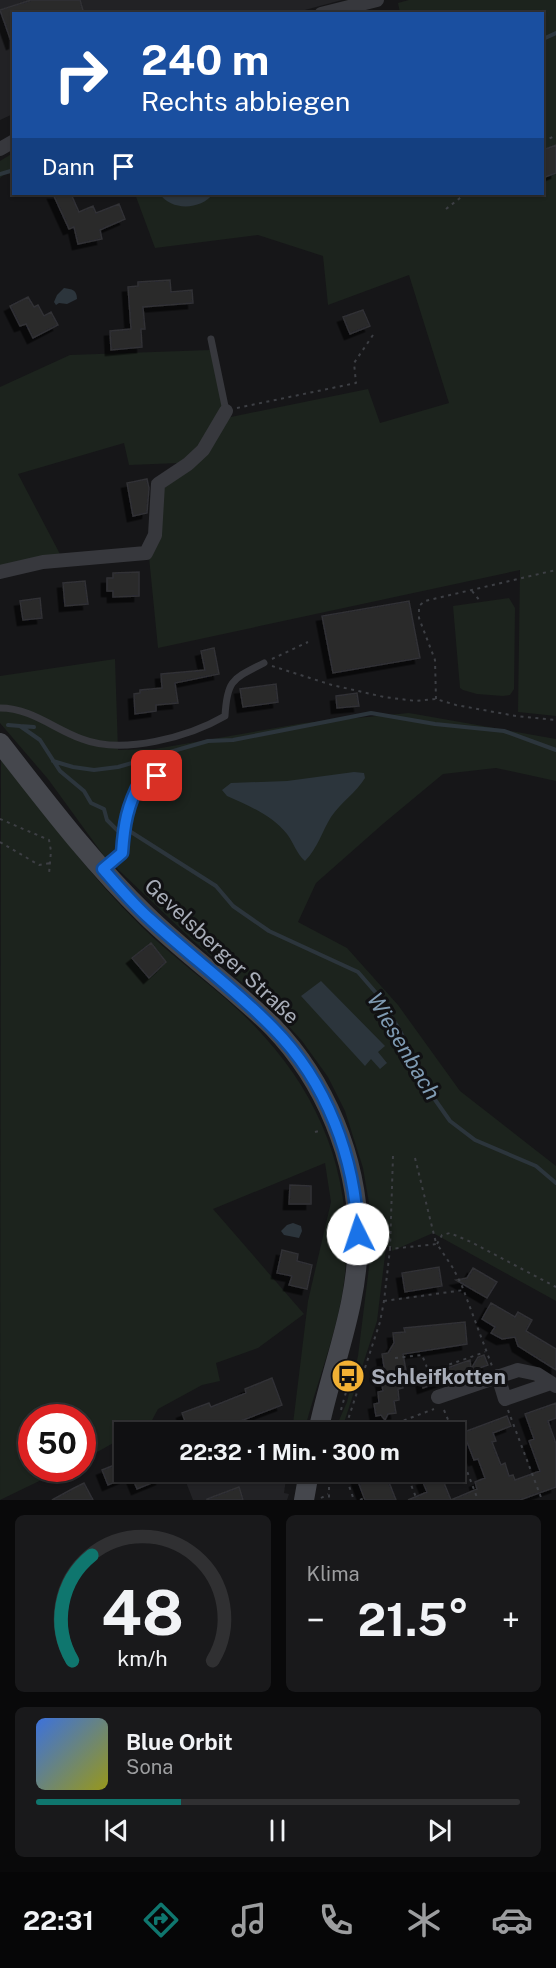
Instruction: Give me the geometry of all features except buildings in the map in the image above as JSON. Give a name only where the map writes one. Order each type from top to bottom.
[{"type":"main road","name":"Gevelsberger Straße","points":[[1,746],[103,869],[147,917],[274,1029],[304,1066],[336,1124],[352,1182],[358,1221],[358,1253],[350,1315],[321,1422]]},
{"type":"main road","points":[[310,1482],[312,1499]]},
{"type":"street","points":[[327,12],[378,0]]},
{"type":"street","points":[[0,572],[43,562],[146,553],[155,535],[158,484],[188,465],[203,450],[226,411]]},
{"type":"street","points":[[438,1397],[518,1370],[537,1374],[553,1385]]},
{"type":"street","points":[[498,1377],[505,1399],[553,1385]]},
{"type":"lane","points":[[212,339],[226,411]]},
{"type":"lane","points":[[0,708],[23,711],[82,740],[107,745],[147,742],[181,735],[207,726],[225,716],[226,694],[232,681],[264,663]]},
{"type":"lane","points":[[103,869],[122,853],[124,819],[141,780],[173,772]]},
{"type":"path","points":[[446,209],[464,195]]},
{"type":"path","points":[[226,411],[356,383],[354,363],[372,335]]},
{"type":"path","points":[[436,699],[435,660],[419,618],[420,606],[424,601],[556,570]]},
{"type":"path","points":[[472,591],[480,601]]},
{"type":"path","points":[[264,663],[308,642]]},
{"type":"path","points":[[264,663],[332,685],[384,697],[416,701],[436,699],[516,716],[556,720]]},
{"type":"path","points":[[0,819],[49,840],[51,851],[49,874]]},
{"type":"path","points":[[0,842],[39,865],[50,863]]},
{"type":"path","points":[[347,1422],[368,1362],[384,1301],[390,1249],[393,1156]]},
{"type":"path","points":[[415,1158],[437,1244],[464,1290],[498,1377]]},
{"type":"path","points":[[437,1244],[442,1235],[450,1233],[556,1287]]},
{"type":"path","points":[[390,1249],[437,1244]]},
{"type":"path","points":[[384,1301],[464,1290]]},
{"type":"path","points":[[428,1372],[486,1351]]},
{"type":"path","points":[[395,1358],[422,1355],[438,1397]]},
{"type":"path","points":[[341,1411],[353,1367]]},
{"type":"path","points":[[400,1422],[442,1406],[449,1422]]},
{"type":"path","points":[[507,1408],[542,1500]]},
{"type":"path","points":[[465,1466],[478,1500]]},
{"type":"path","points":[[329,1482],[329,1500]]},
{"type":"path","points":[[348,1500],[354,1499],[349,1482]]},
{"type":"path","points":[[410,1482],[417,1500]]},
{"type":"path","points":[[312,1499],[328,1494]]},
{"type":"path","points":[[360,1500],[364,1498]]},
{"type":"shaded area","points":[[0,0],[342,0],[297,12],[12,12],[12,114],[0,120]]},
{"type":"shaded area","points":[[409,0],[556,0],[556,716],[518,712],[520,570],[158,648],[149,557],[165,484],[179,463],[129,465],[124,443],[18,474],[61,556],[0,568],[0,387],[70,355],[210,350],[226,418],[368,389],[380,423],[449,403],[409,275],[328,305],[323,256],[258,235],[155,248],[135,195],[544,195],[544,12],[400,12],[398,3]]},
{"type":"shaded area","points":[[12,154],[12,172],[0,178],[0,161]]},
{"type":"shaded area","points":[[161,195],[212,195],[194,206],[178,206],[165,200]]},
{"type":"shaded area","points":[[64,288],[73,290],[77,299],[67,304],[56,305],[54,302],[57,295]]},
{"type":"shaded area","points":[[509,598],[515,608],[514,689],[510,695],[503,696],[477,694],[463,690],[460,688],[453,606]]},
{"type":"shaded area","points":[[115,659],[118,750],[155,749],[304,723],[409,713],[556,739],[556,781],[496,768],[443,774],[316,883],[298,922],[347,948],[398,1005],[460,1091],[556,1166],[556,1301],[433,1233],[392,1251],[392,1247],[386,1247],[377,1321],[344,1422],[338,1422],[347,1402],[358,1356],[371,1251],[370,1209],[363,1168],[345,1111],[328,1077],[302,1041],[275,1011],[190,938],[104,856],[48,779],[0,723],[0,676]]},
{"type":"shaded area","points":[[1,755],[68,844],[103,886],[164,948],[237,1009],[263,1035],[285,1062],[304,1090],[320,1121],[332,1152],[341,1186],[346,1257],[336,1323],[307,1422],[293,1422],[308,1301],[331,1202],[325,1163],[213,1209],[304,1314],[258,1348],[216,1363],[220,1381],[202,1385],[158,1409],[151,1422],[114,1422],[114,1443],[96,1453],[96,1404],[18,1404],[18,1482],[37,1482],[0,1500]]},
{"type":"shaded area","points":[[354,772],[364,773],[365,778],[331,817],[317,845],[305,861],[287,834],[274,821],[227,796],[222,790],[231,783],[287,781]]},
{"type":"shaded area","points":[[321,981],[385,1046],[378,1052],[387,1063],[380,1069],[371,1059],[365,1066],[301,996]]},
{"type":"shaded area","points":[[293,1223],[301,1226],[302,1231],[299,1238],[284,1235],[281,1231]]},
{"type":"shaded area","points":[[186,1482],[286,1482],[284,1493],[289,1494],[287,1500],[193,1500]]},
{"type":"waterway","points":[[544,39],[556,33]]},
{"type":"waterway","points":[[0,174],[12,171]]},
{"type":"waterway","points":[[53,761],[94,770],[118,767],[208,741],[233,740],[371,713],[435,724],[504,731],[556,750]]},
{"type":"waterway","name":"Wiesenbach","points":[[8,725],[20,726],[40,740],[60,771],[84,791],[91,803],[104,809],[107,820],[117,830]]},
{"type":"waterway","name":"Wiesenbach","points":[[20,726],[34,727]]},
{"type":"waterway","name":"Wiesenbach","points":[[131,832],[216,886],[233,906],[269,931],[358,972],[377,994],[399,1029],[431,1094],[450,1121],[475,1140],[536,1166],[556,1183]]},
{"type":"place","name":"Schleifkotten","points":[[348,1376]]},
{"type":"route","points":[[157,776],[141,780],[124,819],[122,853],[103,869],[147,917],[274,1029],[304,1066],[324,1098],[343,1144],[357,1210],[358,1234]]}]
